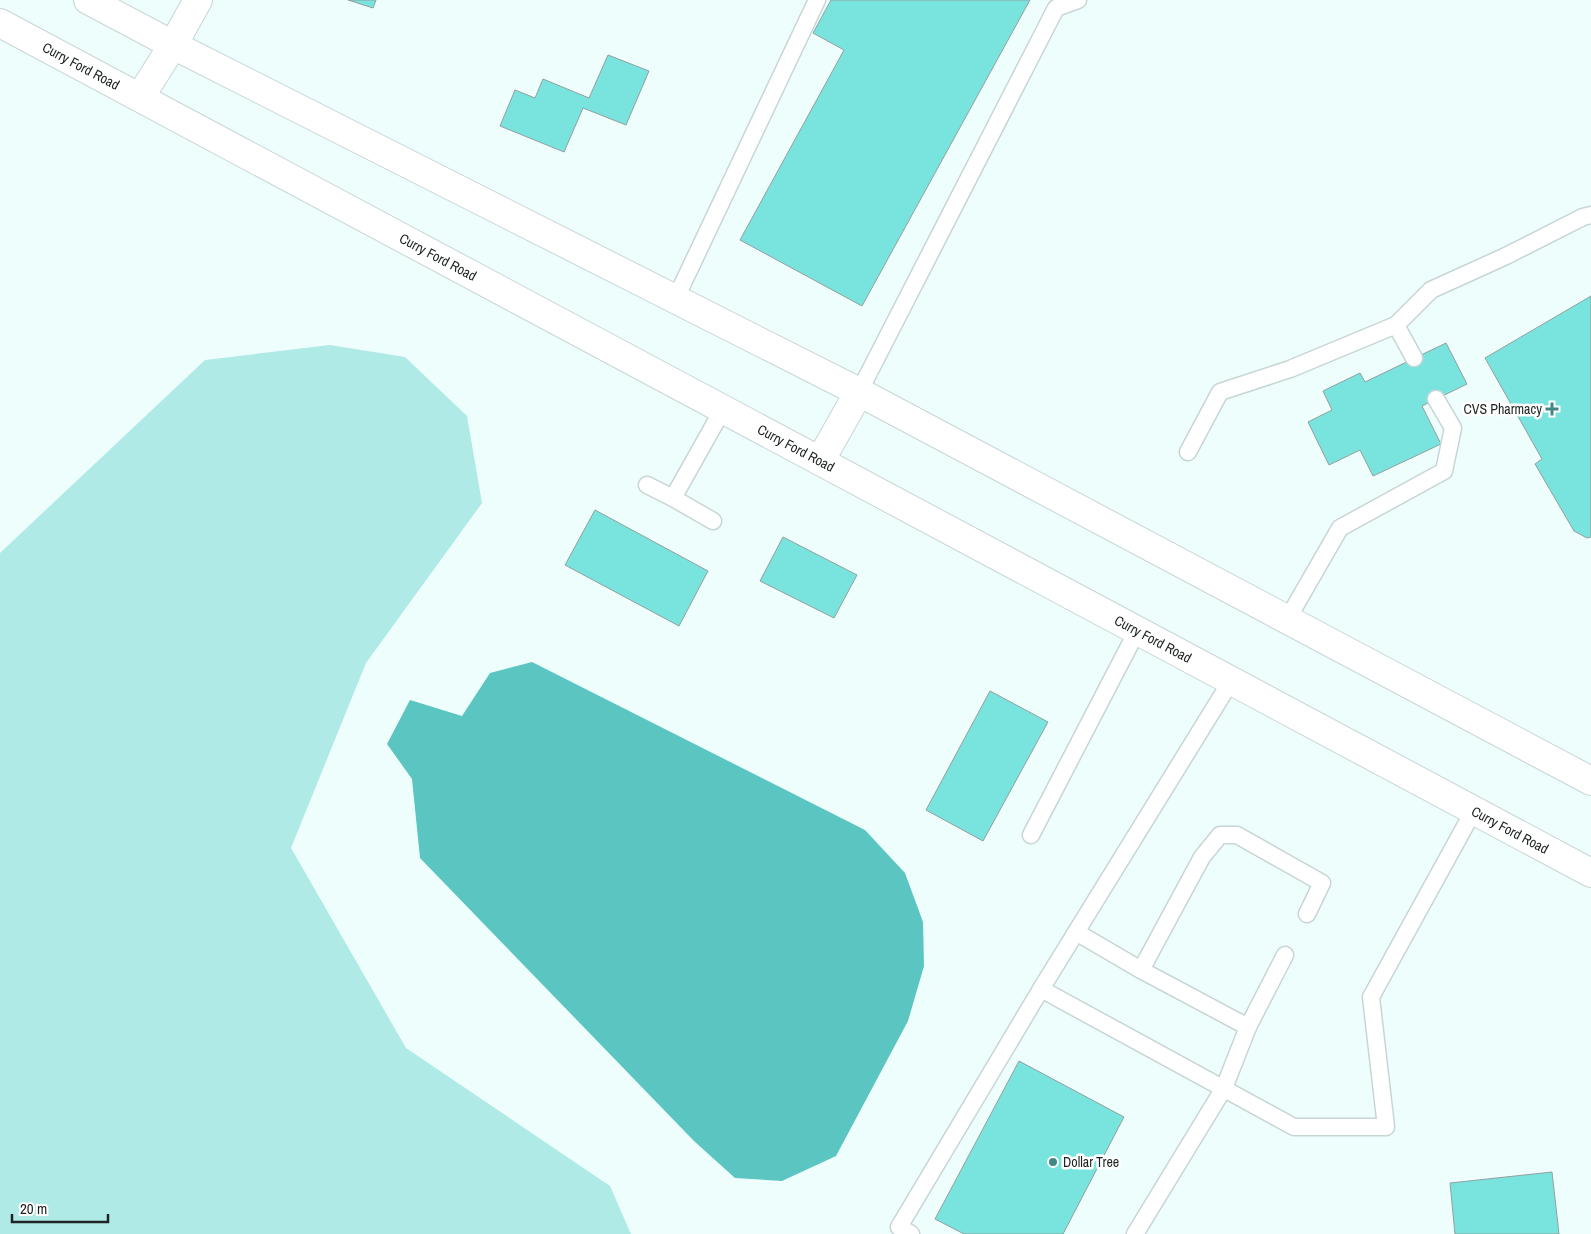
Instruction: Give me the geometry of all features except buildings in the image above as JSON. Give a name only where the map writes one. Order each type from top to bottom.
[{"type":"street","points":[[88,0],[173,45],[858,392],[1591,781]]},
{"type":"street","points":[[140,98],[198,0]]},
{"type":"street","name":"Curry Ford Road","points":[[0,23],[1591,873]]},
{"type":"street","points":[[820,461],[858,392]]},
{"type":"lane","points":[[675,300],[818,0]]},
{"type":"lane","points":[[858,392],[1056,8],[1078,0]]},
{"type":"lane","points":[[1188,452],[1220,392],[1290,369],[1396,326],[1431,290],[1506,256],[1583,217],[1591,215]]},
{"type":"lane","points":[[1396,326],[1414,358]]},
{"type":"lane","points":[[1287,620],[1340,528],[1444,471],[1453,428],[1436,400]]},
{"type":"lane","points":[[673,498],[723,409]]},
{"type":"lane","points":[[646,485],[713,520]]},
{"type":"lane","points":[[1031,835],[1137,630]]},
{"type":"lane","points":[[911,1234],[899,1227],[1041,989],[1231,681]]},
{"type":"lane","points":[[1041,989],[1294,1127],[1386,1128],[1371,997],[1474,810]]},
{"type":"lane","points":[[1142,970],[1202,856],[1220,835],[1237,835],[1322,883],[1307,914]]},
{"type":"lane","points":[[1076,932],[1248,1027]]},
{"type":"lane","points":[[1135,1234],[1224,1088],[1248,1027],[1285,955]]},
{"type":"shaded area","points":[[330,345],[405,357],[467,416],[482,503],[366,663],[291,848],[406,1048],[610,1186],[631,1234],[0,1234],[0,553],[205,360]]},
{"type":"shaded area","points":[[532,662],[865,830],[905,873],[923,922],[924,966],[908,1021],[836,1156],[782,1181],[735,1178],[694,1141],[420,858],[412,779],[387,744],[410,700],[462,716],[490,673]]},
{"type":"place","name":"CVS Pharmacy","points":[[1552,409]]},
{"type":"place","name":"Dollar Tree","points":[[1053,1162]]}]
